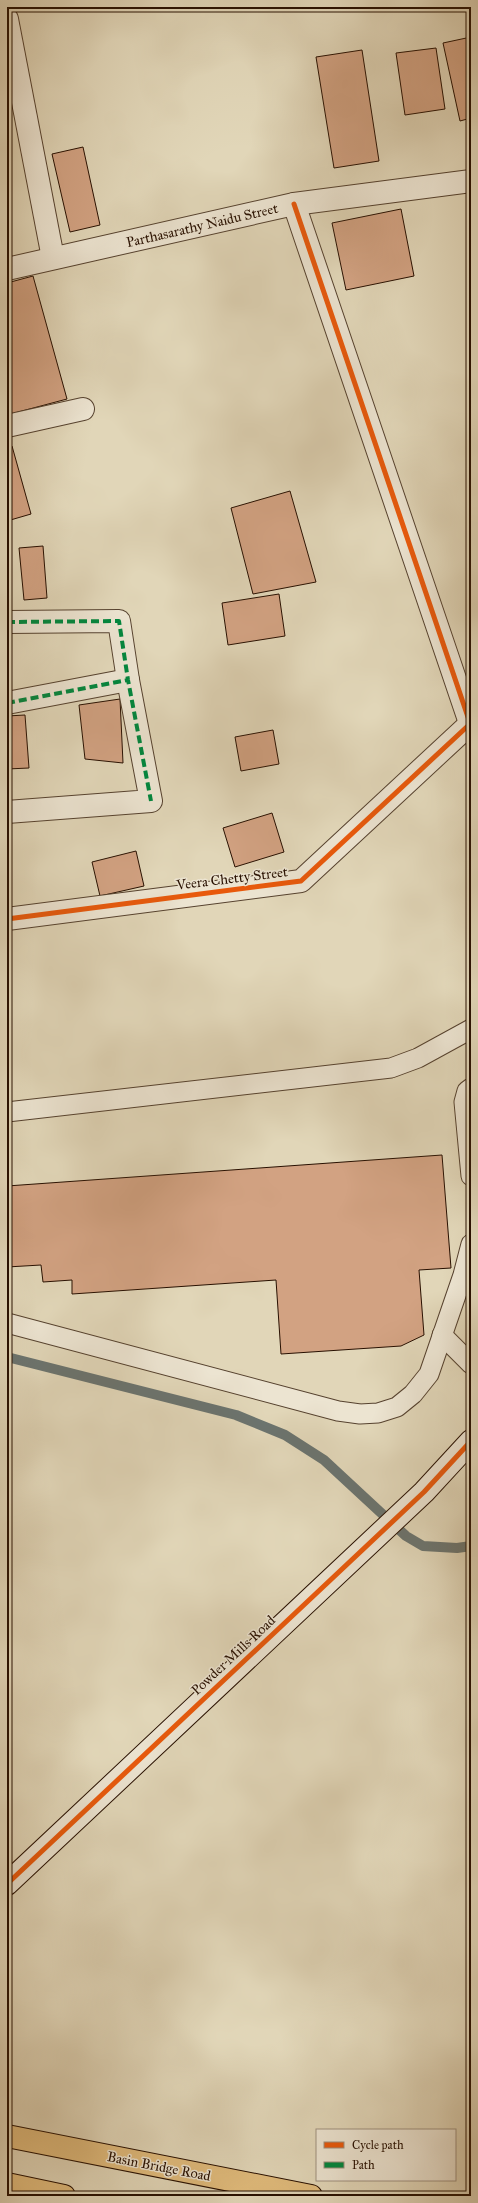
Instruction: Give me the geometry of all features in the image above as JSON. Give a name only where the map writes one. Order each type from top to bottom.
[{"type":"main road","name":"Basin Bridge Road","points":[[7,2136],[311,2196]]},
{"type":"main road","points":[[7,2184],[64,2196]]},
{"type":"street","points":[[7,19],[53,258]]},
{"type":"street","name":"Parthasarathy Naidu Street","points":[[7,269],[294,204],[471,181]]},
{"type":"street","points":[[294,204],[470,723]]},
{"type":"street","points":[[7,426],[83,409]]},
{"type":"street","points":[[7,622],[120,620],[128,680],[151,801],[7,812]]},
{"type":"street","points":[[7,703],[128,680]]},
{"type":"street","name":"Veera Chetty Street","points":[[7,919],[301,881],[470,723]]},
{"type":"street","name":"Powder Mills Road","points":[[7,1884],[424,1492],[471,1441]]},
{"type":"lane","points":[[7,1112],[391,1068],[418,1058],[471,1029]]},
{"type":"lane","points":[[471,1088],[467,1091],[464,1102],[471,1176]]},
{"type":"lane","points":[[7,1323],[338,1411],[360,1414],[378,1413],[396,1407],[414,1394],[429,1374],[463,1275],[471,1244]]},
{"type":"lane","points":[[442,1335],[471,1364]]},
{"type":"building","points":[[471,37],[471,118],[460,121],[443,43]]},
{"type":"building","points":[[436,48],[445,109],[405,115],[396,53]]},
{"type":"building","points":[[362,50],[379,161],[334,168],[316,57]]},
{"type":"building","points":[[83,147],[100,225],[70,232],[52,154]]},
{"type":"building","points":[[401,209],[414,276],[346,290],[332,223]]},
{"type":"building","points":[[33,276],[67,399],[7,415],[7,283]]},
{"type":"building","points":[[12,446],[31,514],[7,521],[7,447]]},
{"type":"building","points":[[290,491],[316,582],[253,594],[231,508]]},
{"type":"building","points":[[43,546],[47,598],[24,600],[19,548]]},
{"type":"building","points":[[279,594],[285,636],[228,645],[222,603]]},
{"type":"building","points":[[120,699],[123,763],[85,759],[79,705]]},
{"type":"building","points":[[25,715],[29,768],[7,769],[7,716]]},
{"type":"building","points":[[273,730],[279,764],[241,771],[235,737]]},
{"type":"building","points":[[272,813],[284,852],[235,867],[223,828]]},
{"type":"building","points":[[136,851],[144,886],[100,896],[92,862]]},
{"type":"building","points":[[442,1155],[451,1268],[419,1270],[424,1335],[401,1346],[281,1354],[276,1280],[72,1294],[72,1280],[43,1282],[41,1265],[7,1267],[7,1186]]},
{"type":"waterway","points":[[7,1357],[236,1415],[285,1435],[324,1460],[406,1536],[423,1546],[457,1548],[471,1546]]},
{"type":"marked path","points":[[7,622],[119,621],[128,680],[151,801]]},
{"type":"marked path","points":[[7,703],[128,680]]},
{"type":"cycle path","points":[[294,204],[470,723]]},
{"type":"cycle path","points":[[7,919],[301,881],[471,723]]},
{"type":"cycle path","points":[[7,1884],[424,1492],[471,1441]]}]
